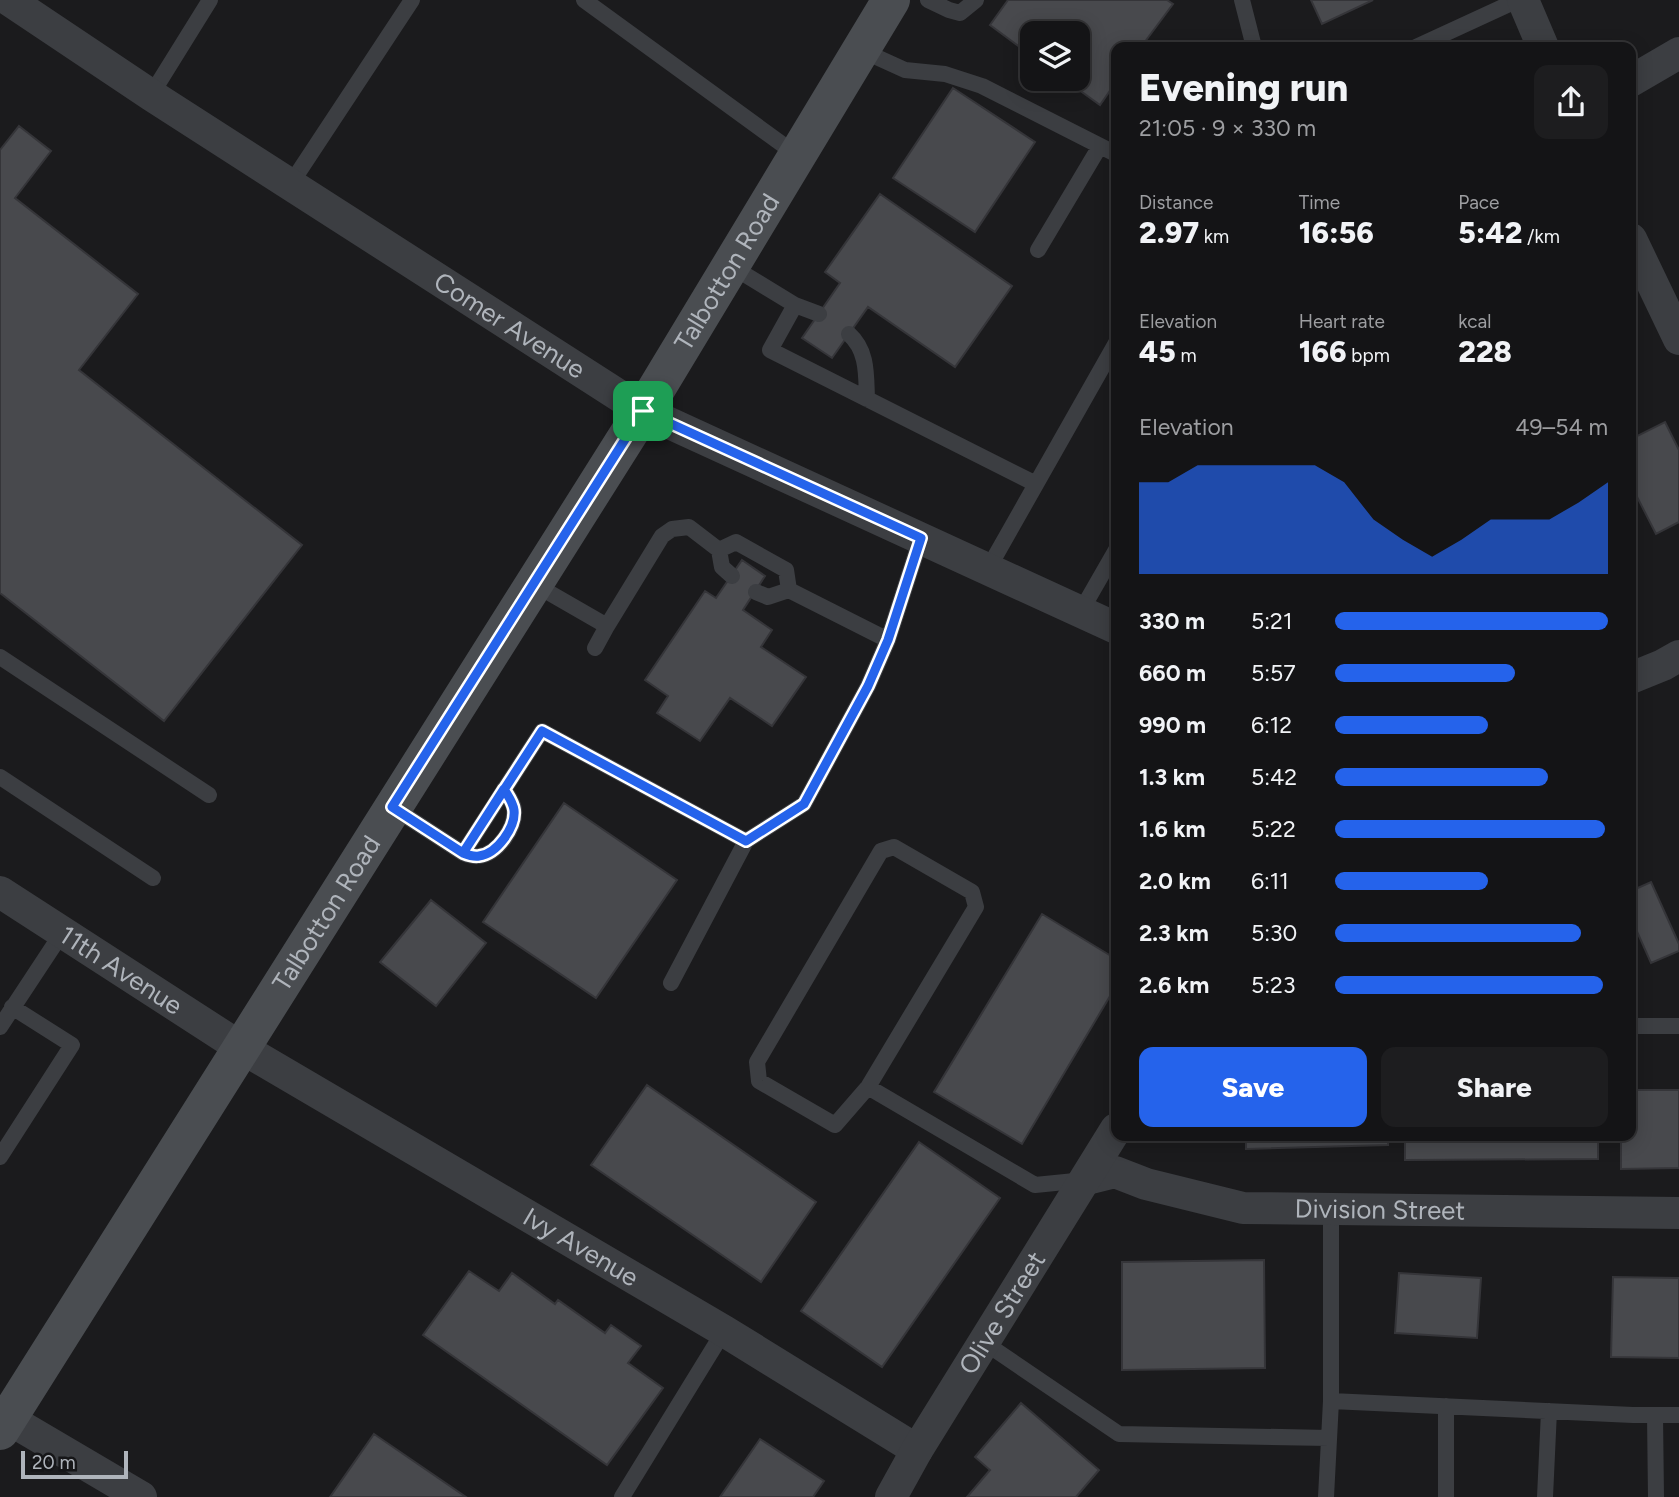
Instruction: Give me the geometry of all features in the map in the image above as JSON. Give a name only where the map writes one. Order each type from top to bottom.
[{"type":"main road","name":"Talbotton Road","points":[[2,1421],[643,411],[891,0]]},
{"type":"street","points":[[1523,0],[1541,42]]},
{"type":"street","name":"Comer Avenue","points":[[16,2],[150,95],[643,411],[1111,626]]},
{"type":"street","points":[[1636,78],[1679,53]]},
{"type":"street","points":[[1636,249],[1679,339]]},
{"type":"street","points":[[1636,676],[1679,656]]},
{"type":"street","name":"11th Avenue","points":[[0,892],[240,1047]]},
{"type":"street","name":"Ivy Avenue","points":[[240,1047],[724,1331],[917,1450]]},
{"type":"street","name":"Olive Street","points":[[891,1497],[917,1450],[1111,1138]]},
{"type":"street","name":"Division Street","points":[[1087,1179],[1115,1172],[1146,1184],[1243,1208],[1679,1213]]},
{"type":"street","points":[[2,1421],[141,1497]]},
{"type":"lane","points":[[150,95],[210,0]]},
{"type":"lane","points":[[290,185],[412,0]]},
{"type":"lane","points":[[584,0],[797,155]]},
{"type":"lane","points":[[928,0],[960,13],[976,0]]},
{"type":"lane","points":[[1242,0],[1253,42]]},
{"type":"lane","points":[[1427,42],[1518,0]]},
{"type":"lane","points":[[861,50],[905,70],[945,74],[982,86],[1111,152]]},
{"type":"lane","points":[[1038,250],[1100,146]]},
{"type":"lane","points":[[730,265],[795,305],[819,314]]},
{"type":"lane","points":[[795,305],[770,350],[1036,484]]},
{"type":"lane","points":[[849,334],[856,341],[866,363],[867,399]]},
{"type":"lane","points":[[988,569],[1111,352]]},
{"type":"lane","points":[[595,648],[662,536],[672,529],[688,527],[719,550],[722,567],[732,576]]},
{"type":"lane","points":[[671,983],[746,841],[804,804],[868,686],[888,640],[921,538]]},
{"type":"lane","points":[[719,550],[736,542],[752,549],[786,570],[789,590]]},
{"type":"lane","points":[[1081,611],[1111,559]]},
{"type":"lane","points":[[534,584],[607,626]]},
{"type":"lane","points":[[756,592],[768,597],[789,590],[888,640]]},
{"type":"lane","points":[[0,657],[209,795]]},
{"type":"lane","points":[[463,853],[542,731],[746,841]]},
{"type":"lane","points":[[0,777],[153,878]]},
{"type":"lane","points":[[392,807],[463,853],[482,856],[494,849],[508,833],[513,821],[512,801],[504,789]]},
{"type":"lane","points":[[894,847],[972,892],[976,906],[868,1087],[835,1125],[759,1081],[757,1062],[881,851],[894,847]]},
{"type":"lane","points":[[0,1027],[62,933]]},
{"type":"lane","points":[[0,1157],[5,1139],[38,1098],[72,1045],[12,1007]]},
{"type":"lane","points":[[1636,1026],[1679,1026]]},
{"type":"lane","points":[[868,1087],[1035,1185],[1087,1179]]},
{"type":"lane","points":[[23,1089],[38,1098]]},
{"type":"lane","points":[[1326,1497],[1331,1401],[1331,1208]]},
{"type":"lane","points":[[622,1497],[724,1331]]},
{"type":"lane","points":[[985,1343],[1119,1434],[1329,1438]]},
{"type":"lane","points":[[1331,1401],[1679,1415]]},
{"type":"lane","points":[[1446,1406],[1446,1497]]},
{"type":"lane","points":[[1545,1497],[1549,1411]]},
{"type":"lane","points":[[1654,1415],[1656,1497]]},
{"type":"building","points":[[1008,0],[1167,0],[1173,4],[1145,42],[1111,42],[1111,89],[1100,105],[1081,91],[1090,91],[1090,21],[1020,21],[1020,47],[990,25]]},
{"type":"building","points":[[1311,0],[1373,0],[1322,24]]},
{"type":"building","points":[[953,88],[1035,142],[975,232],[893,178]]},
{"type":"building","points":[[19,126],[51,151],[15,198],[138,294],[79,370],[302,545],[164,721],[0,593],[0,150]]},
{"type":"building","points":[[880,194],[1012,286],[955,367],[868,307],[832,358],[802,338],[840,283],[825,272]]},
{"type":"building","points":[[1665,422],[1679,450],[1679,522],[1656,534],[1636,495],[1636,436]]},
{"type":"building","points":[[742,560],[765,576],[743,610],[772,630],[761,647],[806,677],[772,726],[730,698],[700,741],[657,713],[668,696],[645,680],[705,591],[716,598]]},
{"type":"building","points":[[564,803],[677,880],[596,998],[483,922]]},
{"type":"building","points":[[1651,882],[1679,944],[1679,951],[1651,963],[1636,929],[1636,889]]},
{"type":"building","points":[[431,900],[486,943],[436,1006],[380,962]]},
{"type":"building","points":[[1042,914],[1111,956],[1111,994],[1022,1144],[934,1092]]},
{"type":"building","points":[[647,1085],[816,1202],[761,1282],[591,1165]]},
{"type":"building","points":[[1636,1090],[1679,1090],[1679,1168],[1621,1169],[1621,1141],[1636,1141]]},
{"type":"building","points":[[1246,1141],[1388,1141],[1388,1145],[1246,1149]]},
{"type":"building","points":[[1405,1141],[1598,1141],[1598,1159],[1405,1160]]},
{"type":"building","points":[[919,1142],[1000,1198],[882,1367],[801,1311]]},
{"type":"building","points":[[1264,1260],[1265,1368],[1122,1370],[1122,1262]]},
{"type":"building","points":[[469,1271],[499,1291],[512,1273],[555,1304],[558,1300],[605,1333],[611,1325],[641,1346],[628,1363],[663,1388],[607,1465],[423,1335]]},
{"type":"building","points":[[1399,1273],[1481,1278],[1477,1338],[1395,1333]]},
{"type":"building","points":[[1613,1277],[1679,1278],[1679,1358],[1611,1357]]},
{"type":"building","points":[[1021,1403],[1099,1470],[1076,1497],[967,1497],[990,1470],[975,1457]]},
{"type":"building","points":[[374,1434],[466,1497],[330,1497]]},
{"type":"building","points":[[760,1439],[824,1481],[813,1497],[720,1497]]},
{"type":"route","points":[[643,411],[392,807],[463,853],[504,789],[512,801],[514,810],[508,833],[494,849],[482,856],[463,853],[542,731],[746,841],[804,804],[868,686],[888,640],[921,538],[643,411]]}]
